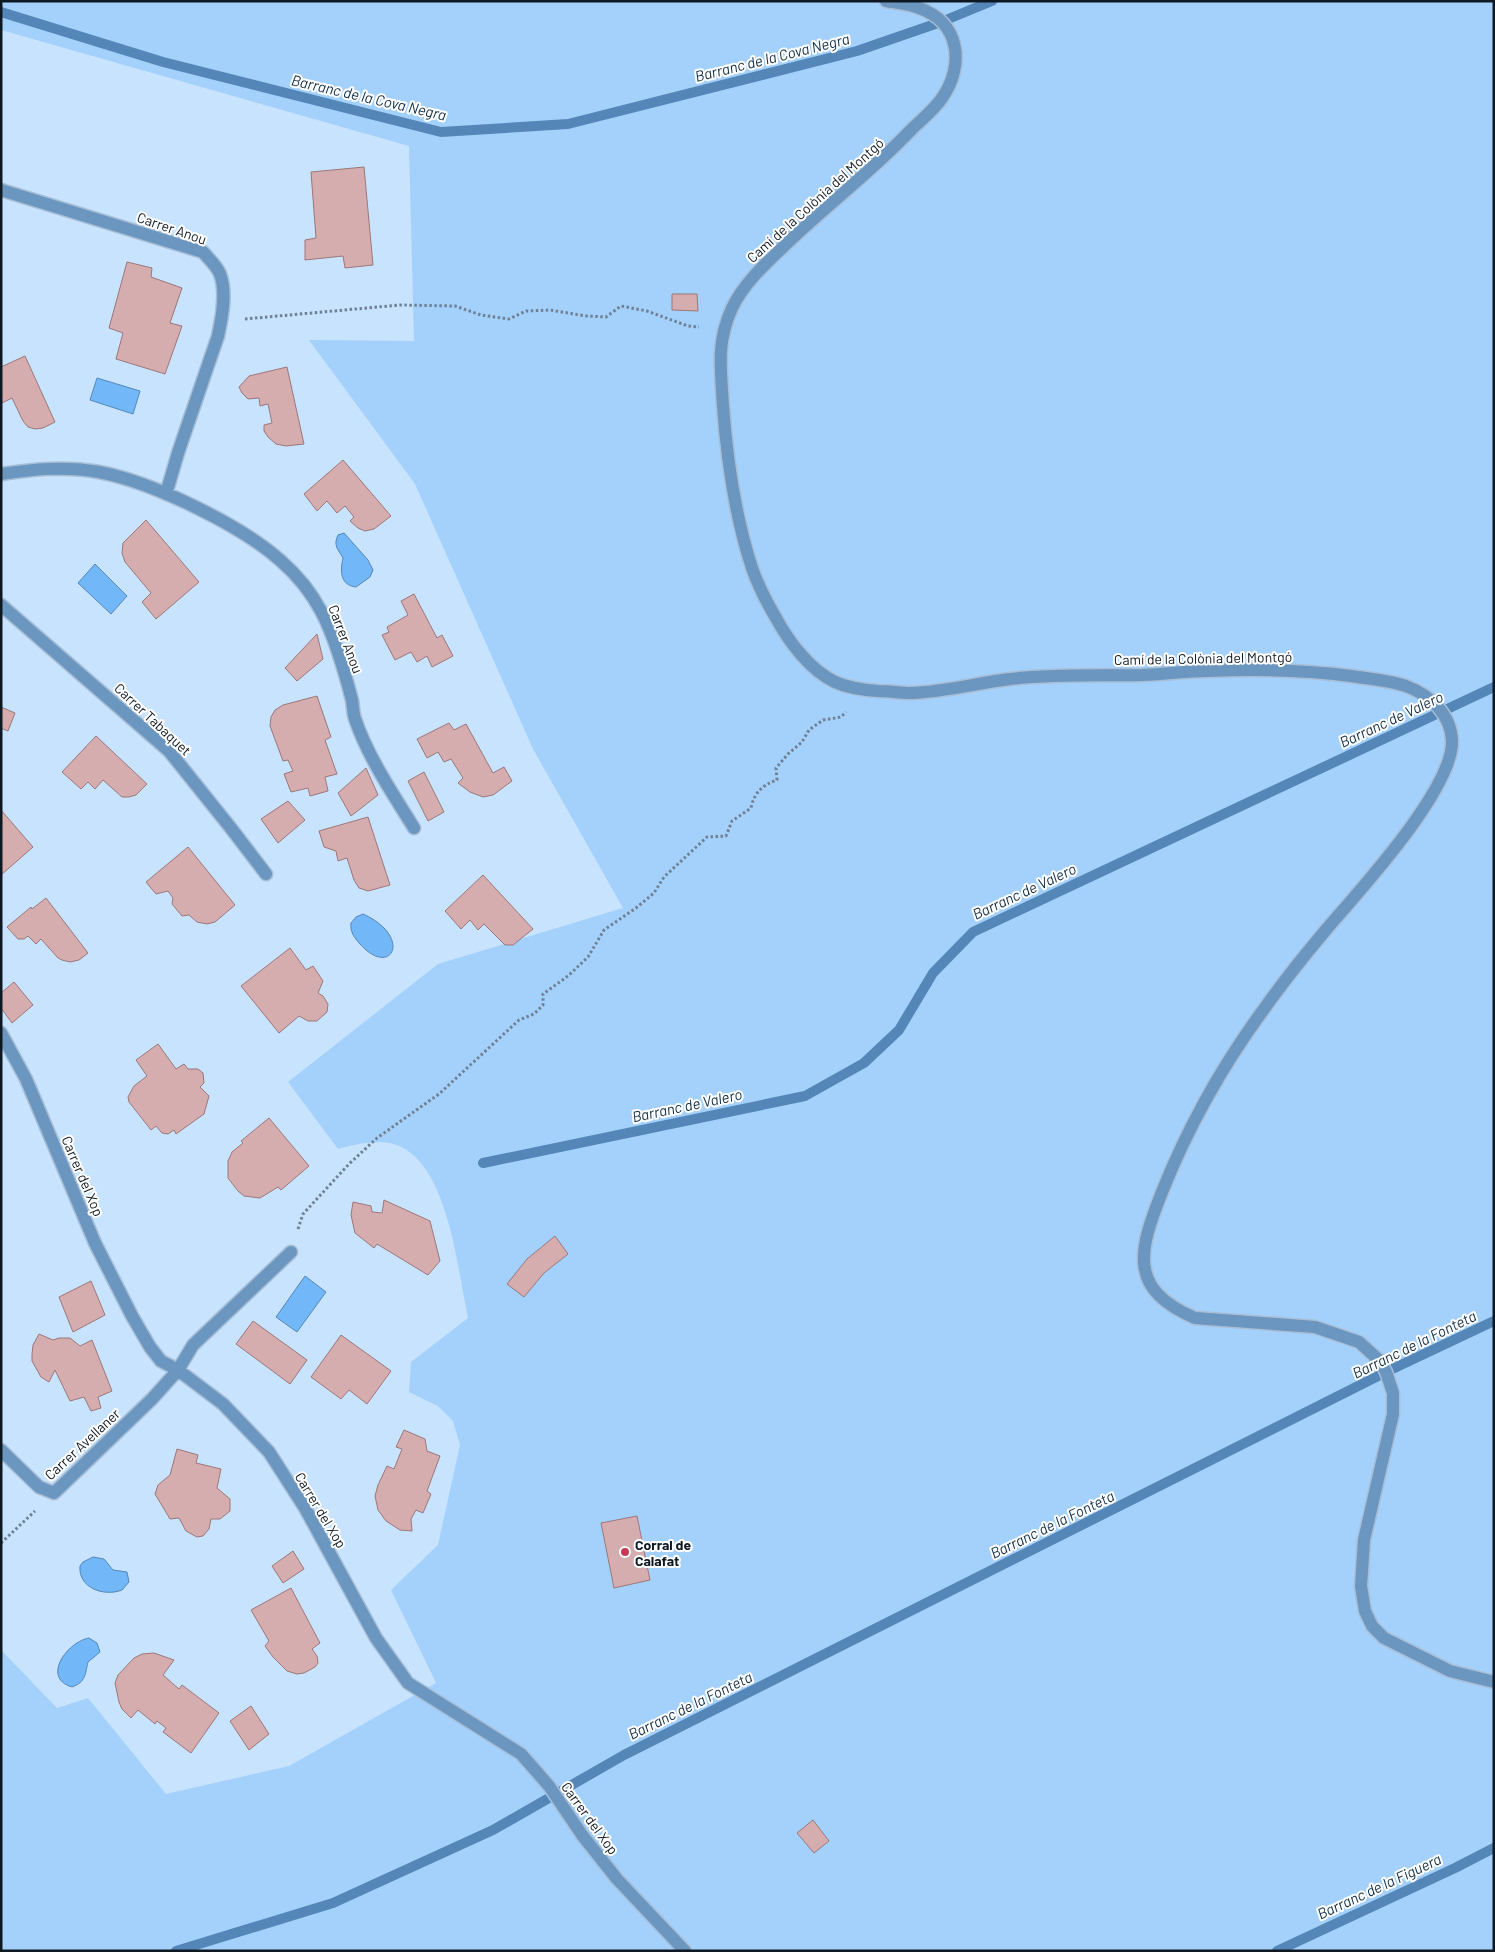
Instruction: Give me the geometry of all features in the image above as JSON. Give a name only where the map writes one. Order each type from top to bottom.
[{"type":"street","name":"Camí de la Colònia del Montgó","points":[[886,1],[923,9],[941,22],[954,37],[956,57],[952,77],[942,99],[883,160],[805,226],[762,267],[740,294],[725,326],[720,354],[726,447],[735,501],[756,576],[769,606],[786,637],[813,666],[833,681],[861,690],[910,693],[1009,679],[1070,675],[1284,671],[1339,674],[1391,682],[1409,687],[1430,699],[1446,716],[1452,737],[1450,759],[1438,787],[1359,893],[1323,934],[1265,1007],[1234,1052],[1188,1130],[1144,1240],[1144,1274],[1152,1289],[1163,1301],[1178,1311],[1194,1318],[1315,1327],[1359,1342],[1380,1361],[1393,1393],[1393,1414],[1364,1540],[1361,1586],[1365,1611],[1372,1626],[1384,1638],[1450,1671],[1494,1682]]},
{"type":"street","name":"Carrer Anou","points":[[1,190],[204,252],[220,274],[223,288],[222,320],[166,494]]},
{"type":"street","name":"Carrer Anou","points":[[1,474],[44,468],[98,472],[123,478],[166,494],[229,526],[281,561],[310,592],[322,613],[344,672],[360,731],[395,797],[414,828]]},
{"type":"street","name":"Carrer Tabaquet","points":[[1,605],[169,751],[266,874]]},
{"type":"street","name":"Carrer del Xop","points":[[1,1033],[26,1079],[95,1243],[150,1347],[161,1361],[178,1370],[223,1404],[269,1452],[305,1508],[376,1638],[408,1683],[521,1754],[549,1786],[582,1835],[617,1879],[685,1951]]},
{"type":"street","name":"Carrer Avellaner","points":[[1,1450],[39,1487],[54,1493],[152,1399],[178,1370],[193,1345],[291,1252]]},
{"type":"path","points":[[222,320],[269,318],[400,305],[455,306],[481,315],[509,318],[526,311],[550,310],[606,317],[621,306],[647,311],[688,326],[725,326]]},
{"type":"path","points":[[291,1252],[303,1214],[349,1164],[377,1138],[439,1094],[519,1020],[534,1014],[542,1004],[543,994],[568,976],[588,957],[604,930],[654,893],[664,877],[707,836],[726,836],[732,821],[751,808],[753,797],[765,784],[777,780],[776,768],[802,742],[809,730],[823,720],[841,717],[865,696],[880,691]]},
{"type":"path","points":[[1,1543],[54,1493]]},
{"type":"shaded area","points":[[1,1],[1494,1],[1494,1951],[1,1951],[1,1650],[57,1708],[88,1698],[166,1794],[289,1766],[436,1683],[391,1590],[438,1545],[460,1445],[453,1421],[438,1406],[409,1392],[411,1362],[468,1318],[449,1226],[442,1202],[432,1180],[420,1162],[405,1149],[389,1143],[380,1142],[354,1145],[338,1149],[288,1082],[438,964],[623,908],[533,749],[415,484],[309,340],[414,341],[409,146],[1,30]]},
{"type":"shaded area","points":[[97,378],[140,391],[133,414],[90,400]]},
{"type":"shaded area","points":[[344,533],[368,560],[373,570],[370,577],[356,587],[351,586],[342,577],[343,558],[336,542],[338,535]]},
{"type":"shaded area","points":[[95,564],[127,596],[111,614],[78,583]]},
{"type":"shaded area","points":[[363,914],[379,923],[388,933],[393,943],[392,951],[388,956],[381,957],[371,954],[354,937],[351,923],[356,917]]},
{"type":"shaded area","points":[[305,1276],[326,1292],[297,1332],[276,1317]]},
{"type":"shaded area","points":[[93,1557],[104,1559],[113,1570],[127,1572],[129,1582],[122,1590],[115,1592],[100,1591],[94,1589],[83,1580],[80,1574],[80,1566],[83,1562]]},
{"type":"shaded area","points":[[89,1638],[97,1643],[100,1652],[88,1662],[80,1683],[72,1687],[63,1682],[58,1676],[58,1669],[66,1653],[73,1646]]},
{"type":"building","points":[[364,167],[373,265],[345,268],[343,256],[305,260],[305,240],[316,238],[311,172]]},
{"type":"building","points":[[127,262],[152,268],[151,277],[182,288],[170,323],[182,326],[165,374],[116,359],[123,333],[109,328]]},
{"type":"building","points":[[672,294],[697,294],[698,311],[672,310]]},
{"type":"building","points":[[25,356],[55,422],[43,428],[35,429],[28,427],[12,398],[2,403],[1,400],[1,367]]},
{"type":"building","points":[[287,367],[304,444],[286,446],[276,444],[264,431],[264,425],[272,423],[268,404],[260,406],[259,398],[248,399],[239,387],[249,376]]},
{"type":"building","points":[[343,460],[391,516],[374,529],[365,531],[358,528],[350,521],[354,517],[345,506],[337,513],[327,501],[317,511],[304,494]]},
{"type":"building","points":[[146,520],[199,582],[156,619],[142,602],[151,593],[125,562],[122,553],[123,543]]},
{"type":"building","points":[[414,594],[437,638],[442,635],[453,656],[432,667],[427,656],[417,662],[411,652],[395,660],[382,635],[389,632],[387,627],[408,615],[401,601]]},
{"type":"building","points":[[317,634],[323,659],[297,681],[285,668]]},
{"type":"building","points":[[317,696],[331,737],[325,740],[337,774],[325,777],[328,791],[310,796],[308,788],[291,792],[284,774],[293,771],[288,760],[283,761],[270,726],[271,717],[275,710],[283,705]]},
{"type":"building","points":[[1,707],[15,713],[8,731],[1,728]]},
{"type":"building","points":[[449,723],[454,730],[466,724],[493,773],[504,767],[512,781],[493,795],[483,797],[470,792],[458,783],[463,778],[451,759],[444,762],[438,752],[427,758],[417,739]]},
{"type":"building","points":[[96,736],[147,784],[136,795],[122,797],[103,780],[95,789],[88,782],[81,789],[62,772]]},
{"type":"building","points":[[366,768],[378,795],[351,816],[338,793]]},
{"type":"building","points":[[424,772],[444,812],[428,821],[408,781]]},
{"type":"building","points":[[288,801],[305,820],[278,843],[261,819]]},
{"type":"building","points":[[1,810],[33,847],[1,875]]},
{"type":"building","points":[[368,817],[390,885],[368,891],[359,888],[354,880],[347,858],[338,861],[336,851],[324,847],[319,831]]},
{"type":"building","points":[[188,847],[235,905],[215,922],[207,924],[197,922],[189,915],[182,916],[172,904],[173,898],[168,891],[156,894],[146,882]]},
{"type":"building","points":[[483,875],[533,929],[513,945],[505,945],[484,924],[478,930],[470,920],[461,929],[445,911]]},
{"type":"building","points":[[46,898],[88,953],[79,960],[70,962],[62,960],[41,939],[36,944],[28,936],[24,939],[18,939],[7,927],[31,907],[32,909]]},
{"type":"building","points":[[290,948],[306,970],[313,966],[323,981],[318,993],[323,996],[328,1004],[327,1012],[317,1021],[308,1021],[299,1016],[279,1033],[241,986]]},
{"type":"building","points":[[14,982],[33,1005],[12,1023],[1,1008],[1,993]]},
{"type":"building","points":[[158,1044],[176,1069],[184,1064],[188,1069],[198,1069],[203,1073],[204,1083],[200,1087],[209,1096],[204,1114],[176,1134],[174,1130],[168,1134],[162,1133],[156,1126],[151,1130],[129,1102],[128,1097],[134,1086],[147,1076],[136,1060]]},
{"type":"building","points":[[269,1118],[309,1166],[281,1190],[278,1187],[260,1198],[244,1196],[228,1178],[228,1161],[232,1152],[243,1143],[241,1141]]},
{"type":"building","points":[[384,1200],[430,1221],[440,1261],[428,1275],[377,1244],[374,1248],[355,1233],[351,1215],[353,1202],[371,1206],[372,1212],[382,1213]]},
{"type":"building","points":[[555,1236],[568,1254],[544,1273],[524,1297],[507,1284],[527,1259]]},
{"type":"building","points":[[91,1281],[105,1315],[73,1332],[59,1297]]},
{"type":"building","points":[[253,1321],[307,1360],[290,1384],[236,1344]]},
{"type":"building","points":[[39,1334],[53,1340],[70,1338],[80,1346],[92,1340],[112,1391],[98,1397],[101,1408],[91,1411],[84,1397],[70,1401],[55,1370],[49,1382],[41,1377],[32,1361],[33,1345]]},
{"type":"building","points":[[341,1335],[391,1371],[367,1404],[349,1390],[341,1399],[311,1377]]},
{"type":"building","points":[[404,1430],[425,1439],[427,1451],[440,1456],[427,1491],[431,1494],[423,1513],[416,1510],[411,1519],[412,1531],[400,1530],[386,1521],[378,1510],[375,1496],[387,1466],[394,1469],[402,1449],[396,1447]]},
{"type":"building","points":[[177,1449],[198,1455],[196,1463],[221,1469],[217,1488],[230,1499],[230,1511],[220,1519],[211,1519],[209,1529],[203,1536],[197,1537],[186,1531],[179,1518],[170,1519],[155,1494],[158,1485],[170,1475]]},
{"type":"building","name":"Corral de Calafat","points":[[637,1516],[650,1580],[614,1588],[601,1523]]},
{"type":"building","points":[[293,1551],[304,1569],[283,1583],[272,1566]]},
{"type":"building","points":[[291,1588],[320,1643],[312,1649],[317,1656],[318,1663],[315,1667],[304,1673],[297,1674],[287,1671],[265,1646],[269,1641],[251,1610]]},
{"type":"building","points":[[154,1653],[174,1660],[163,1675],[179,1689],[182,1685],[219,1713],[191,1753],[163,1732],[166,1728],[157,1721],[155,1724],[138,1710],[131,1718],[122,1709],[119,1702],[115,1683],[118,1675],[134,1658],[142,1654]]},
{"type":"building","points":[[251,1706],[269,1734],[249,1750],[230,1721]]},
{"type":"building","points":[[813,1820],[829,1841],[814,1853],[797,1833]]},
{"type":"waterway","name":"Barranc de la Cova Negra","points":[[1,12],[163,62],[441,132],[568,124],[857,51],[941,22],[992,1]]},
{"type":"waterway","name":"Barranc de Valero","points":[[483,1163],[805,1096],[864,1063],[899,1030],[933,973],[973,932],[1494,687]]},
{"type":"waterway","name":"Barranc de la Fonteta","points":[[176,1951],[333,1903],[493,1830],[624,1755],[1386,1372],[1494,1321]]},
{"type":"waterway","name":"Barranc de la Figuera","points":[[1277,1951],[1494,1848]]},
{"type":"place","name":"Corral de Calafat","points":[[625,1552]]}]
